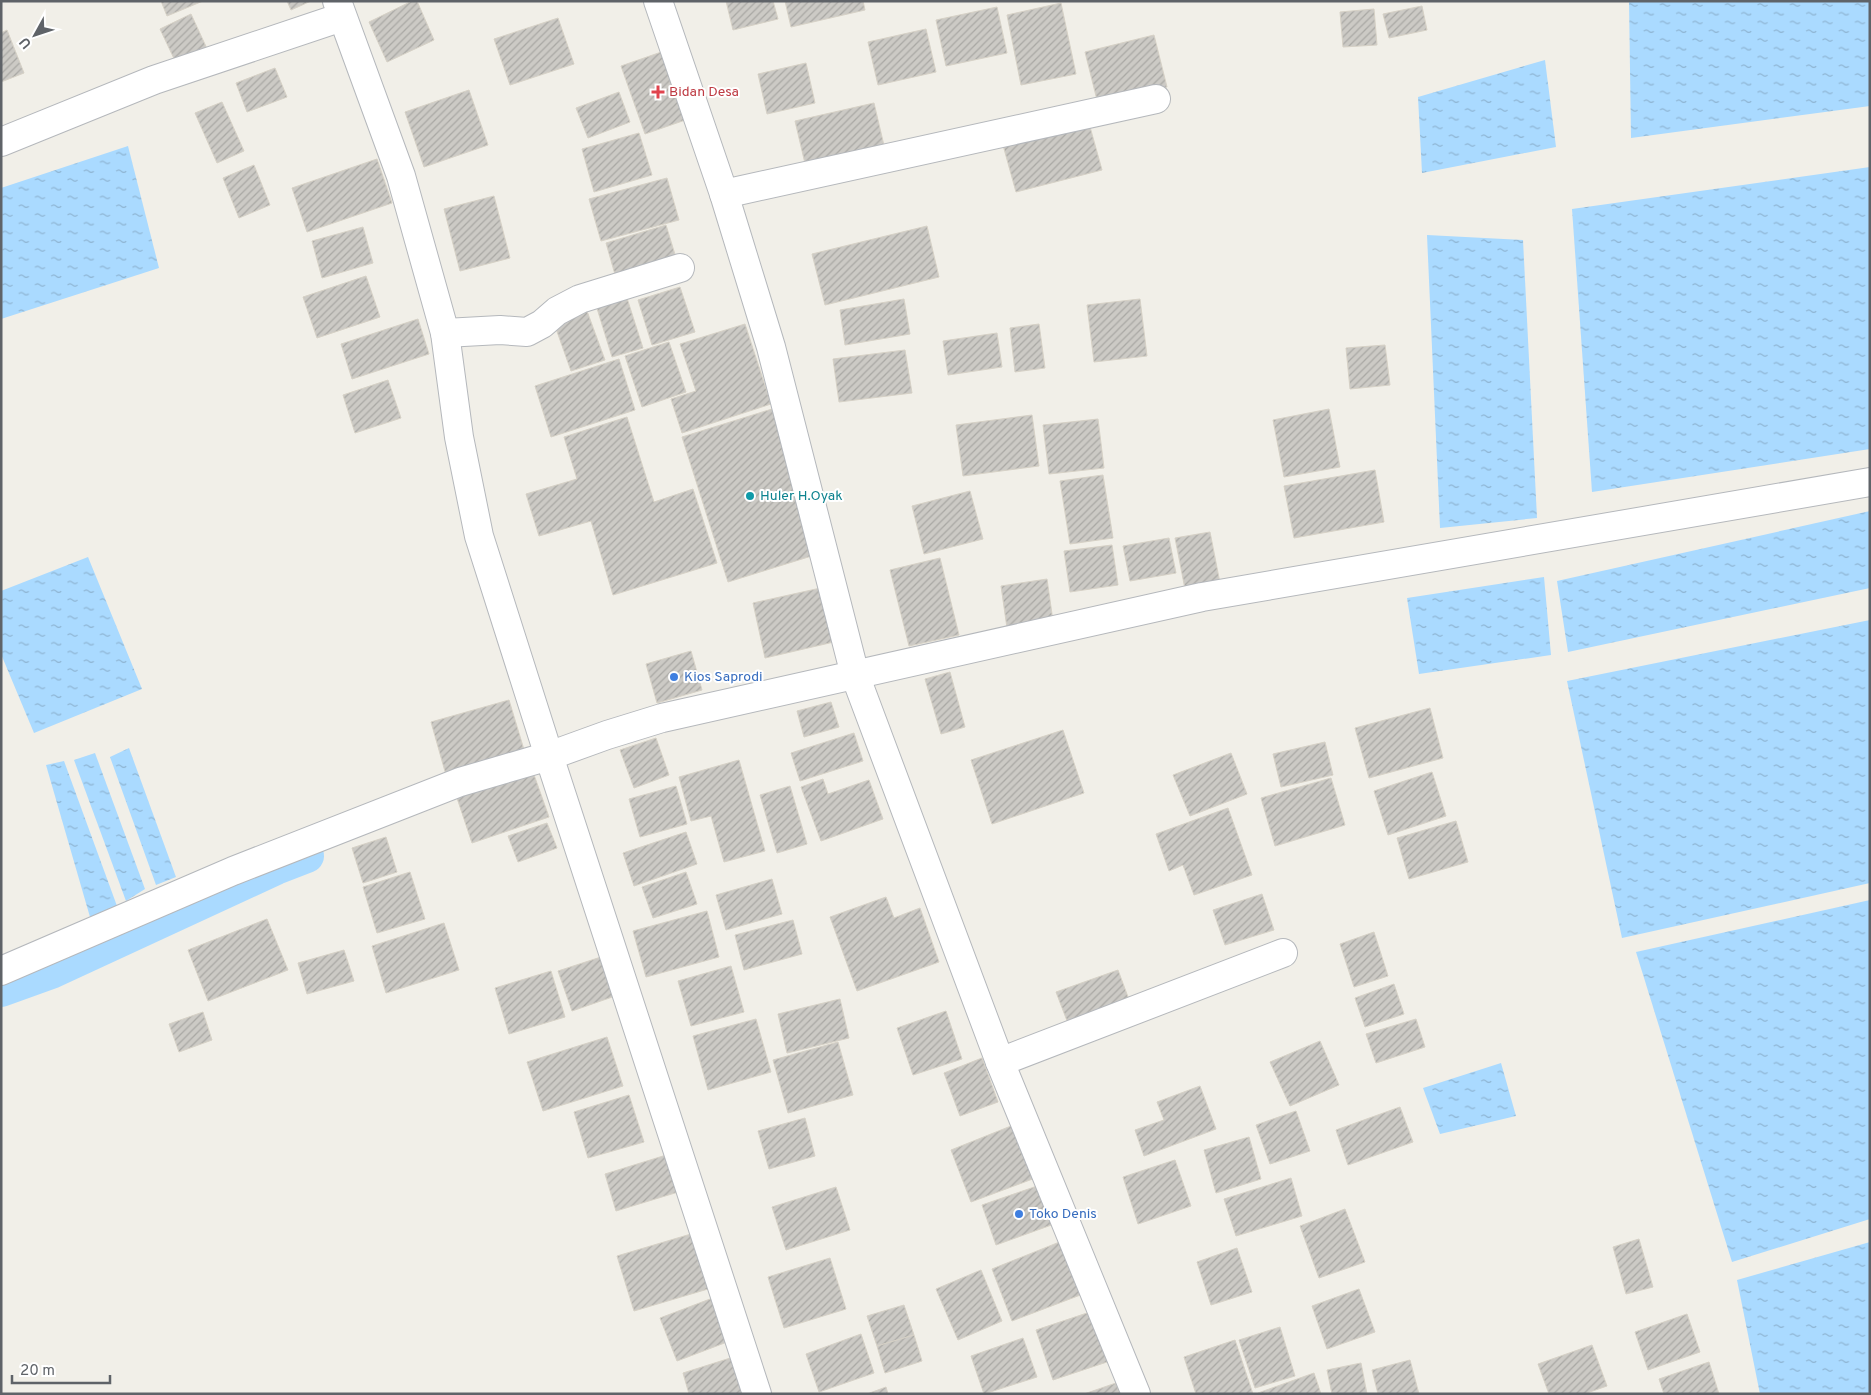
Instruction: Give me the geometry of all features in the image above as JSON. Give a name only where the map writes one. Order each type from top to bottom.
[{"type":"street","points":[[658,1],[724,194],[771,347],[854,675],[1000,1062],[1136,1394]]},
{"type":"street","points":[[1,142],[154,80],[339,9],[401,176],[445,332],[460,437],[479,536],[758,1394]]},
{"type":"street","points":[[724,194],[1156,98]]},
{"type":"street","points":[[445,332],[500,330],[527,332],[542,324],[557,310],[580,299],[680,268]]},
{"type":"street","points":[[1,971],[242,867],[460,782],[549,756],[606,735],[662,718],[1202,597],[1870,482]]},
{"type":"street","points":[[1000,1062],[1283,953]]},
{"type":"water","points":[[1629,1],[1870,1],[1870,106],[1631,138]]},
{"type":"water","points":[[1545,60],[1556,147],[1422,173],[1418,97]]},
{"type":"water","points":[[128,146],[159,268],[1,319],[1,188]]},
{"type":"water","points":[[1870,167],[1870,449],[1592,492],[1572,209]]},
{"type":"water","points":[[1427,235],[1523,240],[1537,518],[1440,528]]},
{"type":"water","points":[[1870,511],[1870,588],[1568,652],[1557,581]]},
{"type":"water","points":[[88,557],[142,689],[34,733],[1,654],[1,591]]},
{"type":"water","points":[[1544,577],[1551,655],[1419,674],[1407,598]]},
{"type":"water","points":[[1870,620],[1870,883],[1622,938],[1567,681]]},
{"type":"water","points":[[129,748],[176,877],[156,885],[110,757]]},
{"type":"water","points":[[95,753],[145,889],[126,901],[74,760]]},
{"type":"water","points":[[64,761],[117,906],[90,917],[46,765]]},
{"type":"water","points":[[1870,900],[1870,1219],[1732,1262],[1636,952]]},
{"type":"water","points":[[1501,1063],[1516,1116],[1440,1134],[1423,1088]]},
{"type":"water","points":[[1870,1242],[1870,1394],[1760,1394],[1737,1280]]},
{"type":"building","points":[[161,1],[203,1],[167,16]]},
{"type":"building","points":[[287,1],[311,1],[291,10]]},
{"type":"building","points":[[412,1],[417,1],[434,40],[387,62],[369,22]]},
{"type":"building","points":[[726,1],[773,1],[778,19],[733,30]]},
{"type":"building","points":[[785,1],[863,1],[865,10],[791,27]]},
{"type":"building","points":[[1061,3],[1076,74],[1021,85],[1007,15]]},
{"type":"building","points":[[1422,6],[1427,30],[1389,38],[1383,14]]},
{"type":"building","points":[[997,7],[1007,53],[946,66],[936,20]]},
{"type":"building","points":[[1374,9],[1377,45],[1343,47],[1340,12]]},
{"type":"building","points":[[191,14],[209,53],[178,67],[160,29]]},
{"type":"building","points":[[558,18],[574,64],[510,85],[494,39]]},
{"type":"building","points":[[926,29],[936,72],[878,85],[868,42]]},
{"type":"building","points":[[7,30],[24,73],[1,82],[1,33]]},
{"type":"building","points":[[1154,35],[1167,87],[1098,104],[1085,52]]},
{"type":"building","name":"Bidan Desa","points":[[670,49],[694,117],[645,134],[621,66]]},
{"type":"building","points":[[806,63],[815,103],[767,114],[758,74]]},
{"type":"building","points":[[275,68],[287,97],[247,112],[236,83]]},
{"type":"building","points":[[469,90],[488,145],[424,167],[405,112]]},
{"type":"building","points":[[619,92],[630,122],[588,138],[576,108]]},
{"type":"building","points":[[222,102],[244,151],[217,163],[195,113]]},
{"type":"building","points":[[874,103],[886,154],[807,172],[795,121]]},
{"type":"building","points":[[1087,116],[1102,170],[1016,192],[1001,138]]},
{"type":"building","points":[[639,133],[652,175],[594,192],[582,149]]},
{"type":"building","points":[[377,159],[392,203],[307,232],[292,188]]},
{"type":"building","points":[[254,165],[270,205],[239,218],[223,178]]},
{"type":"building","points":[[667,178],[679,220],[601,241],[589,199]]},
{"type":"building","points":[[494,196],[510,258],[460,271],[444,209]]},
{"type":"building","points":[[666,225],[677,261],[616,278],[606,243]]},
{"type":"building","points":[[927,226],[939,277],[825,305],[812,254]]},
{"type":"building","points":[[363,227],[373,263],[322,278],[312,241]]},
{"type":"building","points":[[366,276],[380,317],[317,338],[303,297]]},
{"type":"building","points":[[680,287],[695,332],[652,345],[638,300]]},
{"type":"building","points":[[626,295],[643,348],[612,357],[596,305]]},
{"type":"building","points":[[904,299],[910,334],[845,345],[840,310]]},
{"type":"building","points":[[1140,299],[1147,356],[1094,362],[1087,305]]},
{"type":"building","points":[[587,311],[605,360],[571,371],[554,323]]},
{"type":"building","points":[[418,319],[429,354],[352,379],[341,344]]},
{"type":"building","points":[[745,324],[771,404],[682,433],[671,399],[696,391],[680,344]]},
{"type":"building","points":[[1039,324],[1045,368],[1015,372],[1010,328]]},
{"type":"building","points":[[997,333],[1002,367],[948,375],[943,341]]},
{"type":"building","points":[[669,342],[686,392],[642,407],[625,356]]},
{"type":"building","points":[[1385,345],[1390,385],[1350,389],[1346,348]]},
{"type":"building","points":[[905,350],[912,393],[839,402],[833,359]]},
{"type":"building","points":[[619,359],[635,410],[551,437],[535,386]]},
{"type":"building","points":[[388,380],[401,418],[355,433],[343,395]]},
{"type":"building","name":"Huler H.Oyak","points":[[772,409],[818,554],[728,582],[682,437]]},
{"type":"building","points":[[1329,409],[1340,467],[1284,477],[1273,420]]},
{"type":"building","points":[[1032,415],[1039,466],[963,476],[956,425]]},
{"type":"building","points":[[627,417],[654,502],[693,489],[717,563],[613,595],[591,521],[539,536],[526,494],[577,479],[564,437]]},
{"type":"building","points":[[1098,419],[1104,468],[1049,474],[1043,425]]},
{"type":"building","points":[[1375,470],[1384,522],[1294,538],[1284,486]]},
{"type":"building","points":[[1103,475],[1113,538],[1070,544],[1060,481]]},
{"type":"building","points":[[970,491],[983,539],[924,554],[912,506]]},
{"type":"building","points":[[1210,532],[1220,583],[1185,589],[1175,538]]},
{"type":"building","points":[[1169,538],[1176,573],[1130,581],[1123,546]]},
{"type":"building","points":[[1112,545],[1118,585],[1070,592],[1064,551]]},
{"type":"building","points":[[940,558],[959,635],[909,646],[890,570]]},
{"type":"building","points":[[1047,579],[1053,621],[1007,628],[1001,586]]},
{"type":"building","points":[[825,587],[838,641],[765,658],[753,603]]},
{"type":"building","name":"Kios Saprodi","points":[[691,651],[702,690],[657,703],[646,664]]},
{"type":"building","points":[[950,672],[965,727],[941,734],[925,679]]},
{"type":"building","points":[[509,700],[525,753],[446,775],[431,722]]},
{"type":"building","points":[[831,702],[839,727],[804,737],[797,711]]},
{"type":"building","points":[[1430,708],[1443,758],[1369,778],[1355,728]]},
{"type":"building","points":[[1063,730],[1084,793],[992,824],[971,760]]},
{"type":"building","points":[[854,733],[863,761],[800,781],[791,753]]},
{"type":"building","points":[[656,738],[669,775],[634,788],[620,750]]},
{"type":"building","points":[[1325,742],[1333,775],[1281,787],[1273,754]]},
{"type":"building","points":[[1231,753],[1247,794],[1190,816],[1173,775]]},
{"type":"building","points":[[739,760],[765,851],[724,862],[711,816],[691,821],[679,777]]},
{"type":"building","points":[[533,772],[549,817],[472,843],[457,798]]},
{"type":"building","points":[[1432,772],[1446,816],[1388,835],[1374,791]]},
{"type":"building","points":[[1331,778],[1345,825],[1275,846],[1261,798]]},
{"type":"building","points":[[823,779],[828,794],[869,780],[883,819],[821,841],[801,787]]},
{"type":"building","points":[[676,786],[687,824],[640,837],[629,799]]},
{"type":"building","points":[[790,786],[807,844],[777,853],[760,795]]},
{"type":"building","points":[[1228,808],[1252,875],[1194,895],[1183,865],[1169,871],[1156,834]]},
{"type":"building","points":[[1456,821],[1468,862],[1409,879],[1397,838]]},
{"type":"building","points":[[547,823],[557,848],[518,862],[508,836]]},
{"type":"building","points":[[686,832],[697,864],[634,886],[623,853]]},
{"type":"building","points":[[386,837],[397,872],[363,883],[352,848]]},
{"type":"building","points":[[410,872],[425,919],[377,933],[363,887]]},
{"type":"building","points":[[686,872],[697,904],[653,918],[642,887]]},
{"type":"building","points":[[772,879],[782,914],[726,930],[716,895]]},
{"type":"building","points":[[1262,894],[1274,930],[1225,945],[1213,910]]},
{"type":"building","points":[[886,897],[894,918],[920,908],[939,962],[857,991],[830,917]]},
{"type":"building","points":[[707,911],[719,957],[646,977],[633,931]]},
{"type":"building","points":[[267,919],[288,970],[208,1001],[188,950]]},
{"type":"building","points":[[793,920],[802,954],[744,970],[735,935]]},
{"type":"building","points":[[444,923],[459,970],[386,993],[372,946]]},
{"type":"building","points":[[1374,932],[1388,976],[1354,987],[1340,944]]},
{"type":"building","points":[[344,950],[354,981],[307,994],[298,963]]},
{"type":"building","points":[[604,956],[618,995],[572,1011],[558,971]]},
{"type":"building","points":[[731,966],[744,1012],[691,1026],[678,981]]},
{"type":"building","points":[[1118,970],[1131,1005],[1069,1026],[1056,992]]},
{"type":"building","points":[[551,971],[565,1017],[509,1034],[495,988]]},
{"type":"building","points":[[1394,984],[1404,1014],[1365,1027],[1355,998]]},
{"type":"building","points":[[840,999],[849,1038],[787,1053],[778,1014]]},
{"type":"building","points":[[946,1011],[962,1059],[913,1075],[897,1028]]},
{"type":"building","points":[[203,1012],[212,1040],[179,1052],[169,1024]]},
{"type":"building","points":[[756,1019],[771,1072],[708,1090],[693,1036]]},
{"type":"building","points":[[1416,1019],[1425,1047],[1376,1063],[1366,1034]]},
{"type":"building","points":[[607,1037],[623,1086],[543,1111],[527,1062]]},
{"type":"building","points":[[1320,1041],[1339,1085],[1290,1106],[1270,1062]]},
{"type":"building","points":[[838,1042],[853,1095],[788,1113],[773,1060]]},
{"type":"building","points":[[982,1058],[998,1102],[960,1116],[944,1073]]},
{"type":"building","points":[[1200,1086],[1216,1129],[1144,1156],[1135,1130],[1164,1120],[1157,1102]]},
{"type":"building","points":[[629,1095],[644,1142],[588,1158],[574,1112]]},
{"type":"building","points":[[1400,1107],[1413,1142],[1348,1165],[1336,1130]]},
{"type":"building","points":[[1296,1111],[1310,1151],[1270,1164],[1256,1125]]},
{"type":"building","points":[[805,1118],[815,1156],[769,1169],[758,1131]]},
{"type":"building","points":[[1016,1124],[1038,1177],[971,1202],[951,1150]]},
{"type":"building","points":[[1249,1137],[1261,1179],[1216,1193],[1204,1150]]},
{"type":"building","points":[[676,1152],[688,1189],[616,1211],[605,1174]]},
{"type":"building","points":[[1175,1160],[1191,1206],[1138,1224],[1123,1177]]},
{"type":"building","points":[[1291,1178],[1302,1216],[1236,1236],[1224,1199]]},
{"type":"building","name":"Toko Denis","points":[[1043,1184],[1057,1223],[996,1245],[982,1205]]},
{"type":"building","points":[[836,1187],[850,1230],[786,1250],[772,1207]]},
{"type":"building","points":[[1345,1209],[1365,1262],[1319,1278],[1300,1226]]},
{"type":"building","points":[[701,1231],[718,1286],[634,1311],[617,1256]]},
{"type":"building","points":[[1639,1239],[1653,1287],[1626,1294],[1613,1247]]},
{"type":"building","points":[[1062,1241],[1083,1294],[1012,1321],[992,1269]]},
{"type":"building","points":[[1237,1248],[1252,1292],[1211,1305],[1197,1262]]},
{"type":"building","points":[[830,1258],[846,1309],[784,1328],[768,1277]]},
{"type":"building","points":[[981,1270],[1002,1321],[958,1340],[936,1289]]},
{"type":"building","points":[[1359,1289],[1375,1332],[1327,1349],[1312,1306]]},
{"type":"building","points":[[718,1296],[735,1339],[677,1361],[660,1318]]},
{"type":"building","points":[[904,1305],[914,1335],[877,1346],[867,1316]]},
{"type":"building","points":[[1096,1310],[1113,1360],[1053,1380],[1036,1330]]},
{"type":"building","points":[[1687,1314],[1700,1352],[1648,1370],[1635,1332]]},
{"type":"building","points":[[1280,1327],[1295,1376],[1255,1388],[1239,1340]]},
{"type":"building","points":[[861,1334],[874,1373],[819,1392],[806,1354]]},
{"type":"building","points":[[914,1335],[922,1361],[885,1373],[877,1346]]},
{"type":"building","points":[[1023,1338],[1037,1377],[984,1394],[971,1356]]},
{"type":"building","points":[[1235,1340],[1253,1394],[1196,1394],[1184,1357]]},
{"type":"building","points":[[1592,1345],[1607,1386],[1584,1394],[1549,1394],[1538,1364]]},
{"type":"building","points":[[743,1354],[754,1390],[742,1394],[689,1394],[683,1373]]},
{"type":"building","points":[[1410,1360],[1419,1394],[1378,1394],[1372,1370]]},
{"type":"building","points":[[1709,1362],[1719,1394],[1664,1394],[1659,1379]]},
{"type":"building","points":[[1361,1363],[1367,1394],[1332,1394],[1327,1370]]},
{"type":"building","points":[[1314,1373],[1321,1394],[1258,1393]]},
{"type":"building","points":[[1116,1383],[1120,1394],[1084,1394]]},
{"type":"building","points":[[886,1387],[888,1394],[867,1394]]},
{"type":"waterway","points":[[1,990],[51,972],[276,868],[307,856]]},
{"type":"place","name":"Bidan Desa","points":[[658,92]]},
{"type":"place","name":"Huler H.Oyak","points":[[750,496]]},
{"type":"place","name":"Kios Saprodi","points":[[674,677]]},
{"type":"place","name":"Toko Denis","points":[[1019,1214]]}]
